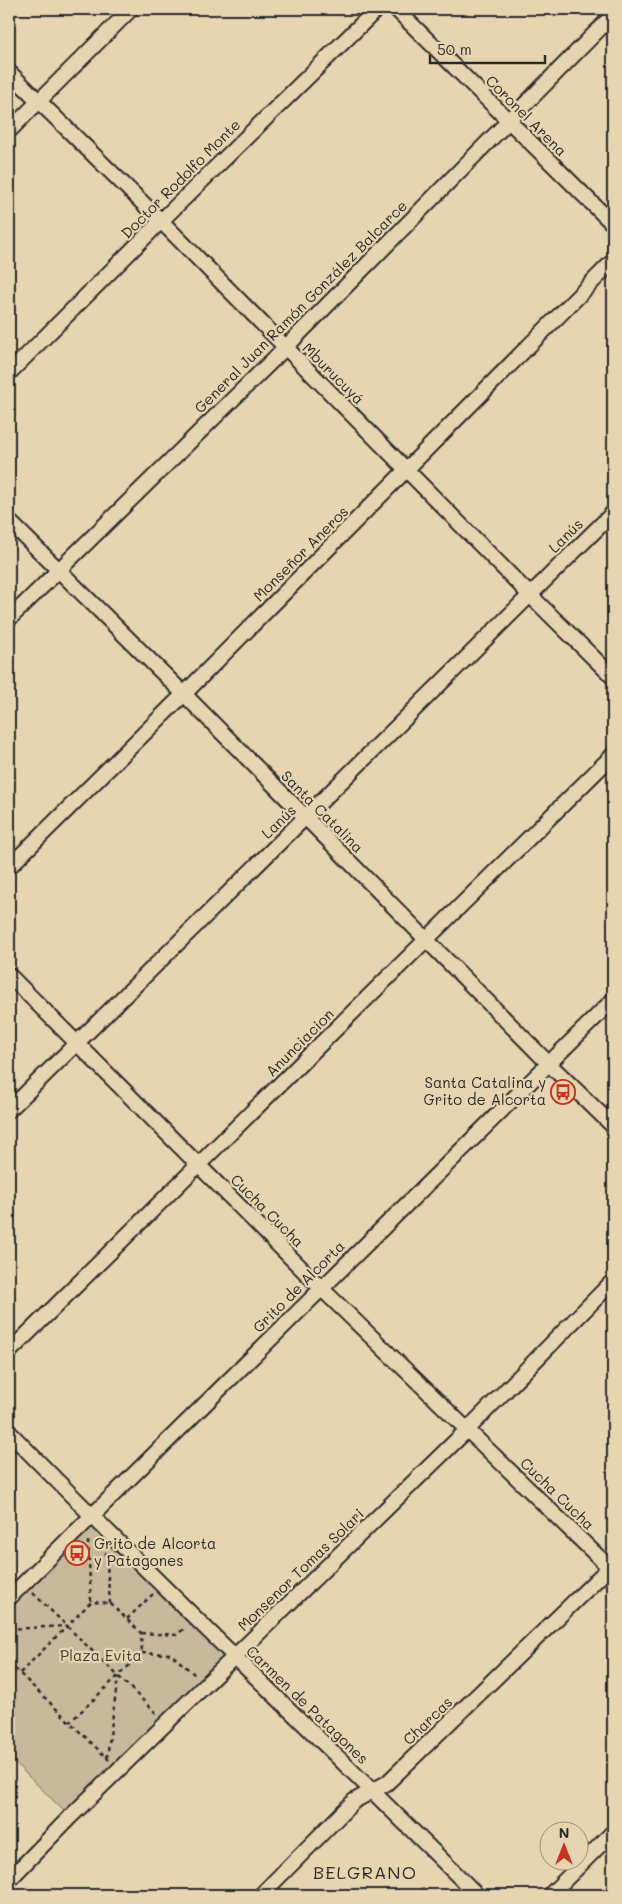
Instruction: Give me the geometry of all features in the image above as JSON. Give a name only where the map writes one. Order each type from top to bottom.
[{"type":"street","points":[[9,131],[131,9]]},
{"type":"street","name":"Doctor Rodolfo Monte","points":[[9,373],[160,221],[378,9]]},
{"type":"street","name":"Coronel Arena","points":[[396,9],[613,224]]},
{"type":"street","name":"General Juan Ramón González Balcarce","points":[[9,620],[285,348],[613,15]]},
{"type":"street","name":"Mburucuyá","points":[[9,72],[613,676]]},
{"type":"street","name":"Monseñor Aneros","points":[[9,867],[407,471],[613,261]]},
{"type":"street","name":"Lanús","points":[[9,1110],[613,513]]},
{"type":"street","name":"Santa Catalina","points":[[9,521],[184,694],[305,819],[613,1126]]},
{"type":"street","name":"Anunciacion","points":[[9,1352],[613,756]]},
{"type":"street","name":"Cucha Cucha","points":[[9,975],[321,1288],[612,1567]]},
{"type":"street","name":"Grito de Alcorta","points":[[9,1598],[613,1000]]},
{"type":"street","name":"Monsenor Tomas Solari","points":[[9,1880],[70,1817],[467,1430],[613,1281]]},
{"type":"street","name":"Carmen de Patagones","points":[[9,1432],[88,1518],[105,1530],[373,1790],[477,1895]]},
{"type":"street","name":"Charcas","points":[[262,1895],[354,1801],[388,1782],[612,1567]]},
{"type":"street","points":[[550,1895],[613,1832]]},
{"type":"path","points":[[88,1518],[91,1602]]},
{"type":"path","points":[[105,1530],[110,1602],[127,1620],[141,1633],[176,1635],[196,1620]]},
{"type":"path","points":[[23,1583],[166,1723]]},
{"type":"path","points":[[127,1620],[162,1586]]},
{"type":"path","points":[[20,1673],[91,1602],[110,1602]]},
{"type":"path","points":[[9,1629],[66,1626]]},
{"type":"path","points":[[141,1633],[142,1653]]},
{"type":"path","points":[[70,1722],[142,1653],[171,1654],[206,1685]]},
{"type":"path","points":[[9,1662],[107,1758],[121,1768]]},
{"type":"path","points":[[107,1758],[118,1676]]},
{"type":"green space","name":"Plaza Evita","points":[[91,1516],[235,1658],[70,1817],[9,1757],[9,1598]]},
{"type":"place","name":"Santa Catalina y Grito de Alcorta","points":[[563,1092]]},
{"type":"place","name":"Grito de Alcorta y Patagones","points":[[77,1553]]},
{"type":"district","name":"BELGRANO","points":[[365,1873]]}]
